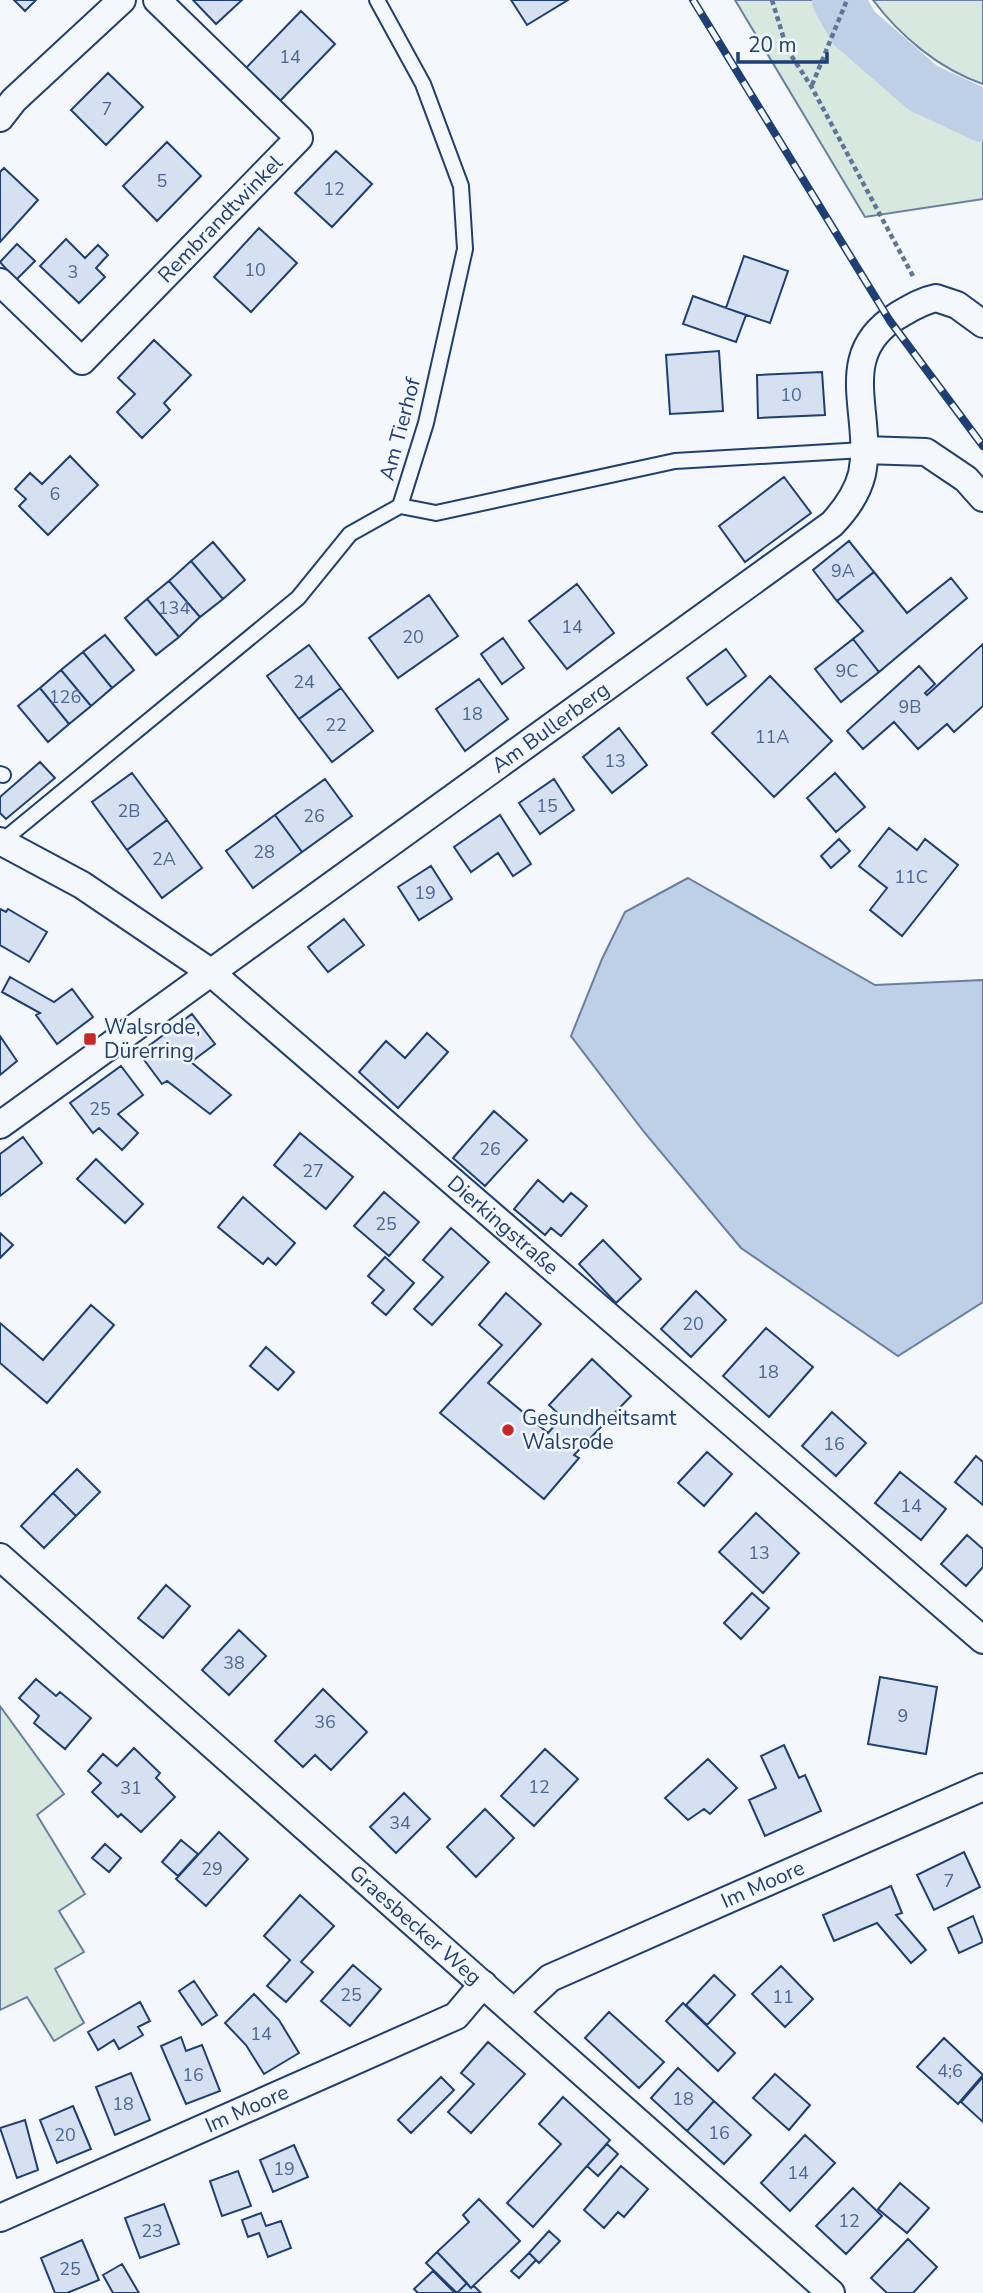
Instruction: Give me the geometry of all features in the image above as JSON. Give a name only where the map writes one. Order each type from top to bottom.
[{"type":"street","points":[[5,101],[122,0]]},
{"type":"street","name":"Rembrandtwinkel","points":[[0,282],[82,361],[299,138],[157,0]]},
{"type":"street","points":[[926,300],[945,300],[983,324]]},
{"type":"street","name":"Am Bullerberg","points":[[0,1125],[209,971],[729,601],[832,524],[856,491],[862,472],[860,362],[865,347],[873,334],[926,300]]},
{"type":"street","points":[[863,450],[926,452],[967,479],[983,498]]},
{"type":"street","name":"Dierkingstraße","points":[[1,842],[82,885],[209,971],[983,1640]]},
{"type":"street","name":"Graesbecker Weg","points":[[0,1557],[831,2293]]},
{"type":"street","name":"Im Moore","points":[[514,2012],[550,1978],[983,1787]]},
{"type":"street","name":"Im Moore","points":[[0,2218],[456,2015],[483,1984]]},
{"type":"lane","name":"Am Tierhof","points":[[377,0],[423,84],[461,186],[465,249],[426,423],[400,506],[436,513],[675,461],[863,450]]},
{"type":"lane","points":[[1,842],[298,598],[350,534],[400,506]]},
{"type":"path","points":[[772,0],[787,50],[811,86],[864,191],[926,300]]},
{"type":"path","points":[[811,86],[846,0]]},
{"type":"shaded area","points":[[735,0],[821,0],[849,51],[917,112],[983,134],[983,199],[865,217]]},
{"type":"shaded area","points":[[873,0],[983,0],[983,84],[951,70],[922,50],[895,26]]},
{"type":"shaded area","points":[[0,1706],[64,1794],[37,1815],[85,1894],[59,1911],[84,1952],[55,1969],[84,2023],[54,2041],[27,1997],[0,2010]]},
{"type":"water","points":[[688,878],[875,985],[983,980],[983,1302],[898,1356],[741,1248],[644,1132],[571,1036],[602,959],[625,912]]},
{"type":"building","points":[[14,0],[36,0],[25,11]]},
{"type":"building","points":[[193,0],[242,0],[216,24]]},
{"type":"building","points":[[511,0],[568,0],[527,25]]},
{"type":"building","points":[[301,11],[335,44],[279,102],[245,69]]},
{"type":"building","points":[[108,73],[143,107],[106,145],[71,110]]},
{"type":"building","points":[[167,142],[201,176],[157,221],[123,186]]},
{"type":"building","points":[[336,151],[372,184],[332,227],[295,193]]},
{"type":"building","points":[[4,168],[38,200],[0,242],[0,172]]},
{"type":"building","points":[[259,228],[297,263],[251,312],[214,277]]},
{"type":"building","points":[[66,239],[85,258],[98,245],[108,255],[96,268],[105,277],[79,303],[40,266]]},
{"type":"building","points":[[17,244],[35,261],[16,280],[0,262]]},
{"type":"building","points":[[744,256],[788,271],[770,323],[726,308]]},
{"type":"building","points":[[693,296],[746,315],[736,342],[683,324]]},
{"type":"building","points":[[154,340],[191,375],[164,403],[170,410],[142,438],[117,412],[135,394],[118,378]]},
{"type":"building","points":[[719,351],[723,411],[670,414],[666,355]]},
{"type":"building","points":[[822,372],[825,415],[758,418],[757,375]]},
{"type":"building","points":[[70,456],[98,485],[48,535],[19,506],[26,499],[15,489],[30,473],[42,484]]},
{"type":"building","points":[[784,477],[811,513],[745,562],[719,526]]},
{"type":"building","points":[[849,541],[874,572],[837,601],[813,570]]},
{"type":"building","points":[[213,542],[245,580],[223,599],[191,561]]},
{"type":"building","points":[[191,561],[223,599],[200,617],[169,581]]},
{"type":"building","points":[[874,572],[907,613],[951,578],[967,598],[879,672],[853,639],[863,631],[837,601]]},
{"type":"building","points":[[169,581],[200,617],[179,637],[147,599]]},
{"type":"building","points":[[577,584],[614,633],[567,669],[529,621]]},
{"type":"building","points":[[429,595],[458,636],[398,678],[369,638]]},
{"type":"building","points":[[147,599],[179,637],[156,655],[125,618]]},
{"type":"building","points":[[105,635],[134,670],[112,688],[83,652]]},
{"type":"building","points":[[503,638],[524,668],[502,684],[481,654]]},
{"type":"building","points":[[853,639],[879,672],[841,702],[815,669]]},
{"type":"building","points":[[983,644],[983,706],[954,732],[947,724],[918,749],[894,722],[863,749],[847,731],[919,666],[935,684],[925,693],[927,695]]},
{"type":"building","points":[[309,645],[341,688],[299,719],[267,676]]},
{"type":"building","points":[[726,649],[746,676],[707,705],[687,678]]},
{"type":"building","points":[[83,652],[112,688],[91,706],[61,670]]},
{"type":"building","points":[[61,670],[91,706],[69,724],[40,688]]},
{"type":"building","points":[[770,676],[832,741],[774,797],[712,733]]},
{"type":"building","points":[[479,679],[508,719],[465,751],[436,709]]},
{"type":"building","points":[[40,688],[69,724],[48,742],[18,706]]},
{"type":"building","points":[[341,688],[373,731],[332,762],[299,719]]},
{"type":"building","points":[[619,728],[647,765],[612,793],[583,757]]},
{"type":"building","points":[[40,762],[55,778],[6,819],[0,813],[0,797]]},
{"type":"building","points":[[132,773],[167,820],[127,850],[92,802]]},
{"type":"building","points":[[835,773],[865,807],[836,832],[807,798]]},
{"type":"building","points":[[325,779],[352,816],[302,852],[275,815]]},
{"type":"building","points":[[554,779],[574,810],[540,834],[519,803]]},
{"type":"building","points":[[275,815],[302,852],[253,888],[226,851]]},
{"type":"building","points":[[500,815],[531,864],[513,876],[498,853],[471,872],[454,847]]},
{"type":"building","points":[[167,820],[202,868],[162,898],[127,850]]},
{"type":"building","points":[[889,828],[917,850],[925,839],[958,865],[902,936],[870,910],[887,888],[859,866]]},
{"type":"building","points":[[839,839],[850,851],[831,868],[821,856]]},
{"type":"building","points":[[431,866],[452,899],[419,920],[398,887]]},
{"type":"building","points":[[0,909],[6,912],[8,909],[47,932],[29,962],[0,945]]},
{"type":"building","points":[[344,919],[364,945],[328,972],[308,947]]},
{"type":"building","points":[[10,977],[54,1002],[72,989],[93,1017],[57,1044],[36,1015],[40,1013],[2,992]]},
{"type":"building","points":[[192,1014],[215,1044],[191,1062],[231,1095],[210,1114],[167,1081],[162,1084],[139,1053]]},
{"type":"building","points":[[427,1033],[448,1052],[398,1108],[359,1072],[386,1041],[405,1058]]},
{"type":"building","points":[[0,1036],[17,1061],[0,1075]]},
{"type":"building","points":[[121,1066],[143,1095],[118,1114],[138,1133],[122,1150],[99,1128],[93,1133],[70,1103]]},
{"type":"building","points":[[494,1111],[527,1140],[485,1186],[453,1158]]},
{"type":"building","points":[[300,1133],[353,1177],[326,1209],[274,1165]]},
{"type":"building","points":[[23,1137],[42,1163],[0,1196],[0,1154]]},
{"type":"building","points":[[96,1159],[143,1204],[125,1223],[77,1179]]},
{"type":"building","points":[[538,1180],[563,1202],[571,1193],[587,1206],[561,1236],[551,1228],[545,1235],[514,1209]]},
{"type":"building","points":[[384,1192],[419,1222],[389,1256],[354,1226]]},
{"type":"building","points":[[243,1197],[295,1243],[276,1265],[268,1258],[263,1264],[218,1227]]},
{"type":"building","points":[[451,1228],[489,1262],[432,1325],[414,1309],[443,1277],[423,1260]]},
{"type":"building","points":[[0,1233],[13,1245],[0,1258]]},
{"type":"building","points":[[603,1240],[641,1279],[616,1303],[579,1264]]},
{"type":"building","points":[[385,1257],[414,1283],[386,1315],[372,1303],[384,1290],[368,1276]]},
{"type":"building","points":[[696,1291],[726,1320],[691,1357],[661,1329]]},
{"type":"building","points":[[506,1293],[541,1324],[488,1383],[548,1433],[562,1417],[549,1405],[592,1359],[631,1396],[574,1455],[579,1458],[544,1499],[440,1413],[502,1345],[479,1325]]},
{"type":"building","points":[[91,1305],[114,1325],[47,1403],[0,1363],[0,1323],[43,1360]]},
{"type":"building","points":[[766,1328],[813,1367],[769,1417],[723,1376]]},
{"type":"building","points":[[266,1347],[294,1372],[278,1390],[250,1366]]},
{"type":"building","points":[[832,1412],[866,1443],[836,1476],[802,1446]]},
{"type":"building","points":[[707,1452],[732,1474],[704,1506],[678,1483]]},
{"type":"building","points":[[976,1456],[983,1462],[983,1505],[955,1482]]},
{"type":"building","points":[[77,1469],[100,1492],[76,1516],[53,1493]]},
{"type":"building","points":[[900,1472],[946,1509],[921,1540],[875,1503]]},
{"type":"building","points":[[53,1493],[76,1516],[44,1548],[21,1526]]},
{"type":"building","points":[[756,1513],[799,1553],[763,1593],[719,1552]]},
{"type":"building","points":[[967,1535],[983,1549],[983,1567],[966,1586],[941,1564]]},
{"type":"building","points":[[166,1585],[190,1606],[163,1638],[138,1618]]},
{"type":"building","points":[[752,1593],[769,1608],[741,1639],[724,1623]]},
{"type":"building","points":[[239,1630],[266,1656],[229,1695],[202,1670]]},
{"type":"building","points":[[880,1677],[937,1687],[926,1754],[868,1744]]},
{"type":"building","points":[[36,1679],[56,1696],[60,1692],[91,1718],[65,1749],[34,1723],[39,1716],[19,1698]]},
{"type":"building","points":[[323,1689],[367,1732],[331,1770],[315,1755],[303,1767],[275,1741]]},
{"type":"building","points":[[784,1745],[799,1778],[805,1775],[821,1811],[765,1836],[749,1800],[776,1788],[761,1756]]},
{"type":"building","points":[[134,1748],[160,1773],[156,1778],[175,1797],[141,1832],[121,1814],[118,1817],[92,1792],[101,1783],[88,1771],[103,1754],[117,1766]]},
{"type":"building","points":[[545,1749],[578,1779],[534,1826],[501,1796]]},
{"type":"building","points":[[708,1759],[737,1788],[710,1814],[704,1809],[688,1820],[665,1798]]},
{"type":"building","points":[[404,1793],[430,1819],[396,1853],[370,1827]]},
{"type":"building","points":[[485,1809],[514,1838],[476,1877],[447,1847]]},
{"type":"building","points":[[219,1832],[248,1859],[206,1906],[176,1879]]},
{"type":"building","points":[[181,1840],[198,1854],[178,1876],[162,1862]]},
{"type":"building","points":[[105,1844],[121,1858],[109,1872],[92,1858]]},
{"type":"building","points":[[964,1852],[980,1887],[934,1910],[917,1875]]},
{"type":"building","points":[[891,1886],[902,1913],[896,1915],[926,1950],[911,1963],[877,1923],[834,1941],[823,1915]]},
{"type":"building","points":[[300,1895],[334,1926],[301,1962],[313,1972],[286,2002],[267,1986],[290,1960],[264,1936]]},
{"type":"building","points":[[973,1916],[983,1942],[959,1953],[948,1928]]},
{"type":"building","points":[[353,1965],[381,1989],[350,2026],[321,2001]]},
{"type":"building","points":[[781,1966],[813,1999],[785,2027],[752,1994]]},
{"type":"building","points":[[714,1975],[735,1995],[707,2025],[686,2005]]},
{"type":"building","points":[[194,1981],[217,2015],[202,2025],[179,1991]]},
{"type":"building","points":[[254,1994],[279,2020],[299,2053],[264,2074],[246,2045],[225,2023]]},
{"type":"building","points":[[140,2002],[150,2021],[138,2027],[143,2035],[119,2049],[114,2040],[98,2050],[88,2032]]},
{"type":"building","points":[[683,2003],[735,2053],[718,2071],[666,2021]]},
{"type":"building","points":[[609,2012],[664,2062],[639,2088],[585,2038]]},
{"type":"building","points":[[181,2037],[186,2051],[202,2045],[220,2091],[186,2104],[161,2046]]},
{"type":"building","points":[[944,2038],[983,2075],[958,2104],[917,2067]]},
{"type":"building","points":[[488,2042],[525,2074],[471,2133],[448,2112],[474,2084],[461,2073]]},
{"type":"building","points":[[678,2068],[714,2101],[687,2131],[651,2098]]},
{"type":"building","points":[[131,2073],[150,2120],[115,2135],[96,2087]]},
{"type":"building","points":[[775,2074],[810,2105],[789,2130],[753,2098]]},
{"type":"building","points":[[441,2077],[454,2090],[411,2133],[398,2120]]},
{"type":"building","points":[[983,2077],[983,2122],[961,2102]]},
{"type":"building","points":[[563,2097],[610,2140],[533,2227],[507,2203],[561,2144],[539,2124]]},
{"type":"building","points":[[714,2101],[751,2135],[724,2164],[687,2131]]},
{"type":"building","points":[[73,2106],[91,2149],[57,2163],[40,2120]]},
{"type":"building","points":[[25,2120],[38,2170],[17,2178],[0,2128]]},
{"type":"building","points":[[805,2135],[835,2163],[790,2211],[761,2183]]},
{"type":"building","points":[[607,2144],[618,2154],[598,2176],[587,2166]]},
{"type":"building","points":[[294,2145],[308,2177],[273,2192],[260,2160]]},
{"type":"building","points":[[621,2166],[648,2189],[624,2217],[618,2212],[604,2228],[584,2210]]},
{"type":"building","points":[[238,2171],[251,2206],[222,2216],[210,2181]]},
{"type":"building","points":[[900,2183],[929,2208],[907,2233],[878,2209]]},
{"type":"building","points":[[853,2188],[882,2216],[846,2254],[816,2226]]},
{"type":"building","points":[[479,2199],[520,2241],[471,2288],[437,2252],[469,2222],[463,2215]]},
{"type":"building","points":[[164,2204],[179,2244],[140,2258],[125,2218]]},
{"type":"building","points":[[261,2213],[266,2226],[281,2221],[291,2248],[268,2257],[259,2233],[248,2237],[242,2220]]},
{"type":"building","points":[[549,2231],[560,2241],[539,2263],[529,2253]]},
{"type":"building","points":[[908,2239],[937,2267],[913,2293],[887,2293],[871,2278]]},
{"type":"building","points":[[82,2240],[99,2280],[67,2293],[55,2293],[41,2258]]},
{"type":"building","points":[[437,2252],[467,2283],[457,2293],[426,2263]]},
{"type":"building","points":[[529,2253],[536,2260],[519,2278],[511,2271]]},
{"type":"building","points":[[122,2264],[139,2293],[113,2293],[103,2275]]},
{"type":"building","points":[[433,2271],[455,2293],[418,2293],[414,2289]]},
{"type":"building","points":[[467,2283],[471,2288],[474,2286],[481,2293],[457,2293]]},
{"type":"waterway","points":[[838,0],[854,28],[923,88],[983,116]]},
{"type":"railway","points":[[693,0],[890,321],[983,446]]},
{"type":"place","name":"Walsrode, Dürerring","points":[[90,1039]]},
{"type":"place","name":"Gesundheitsamt Walsrode","points":[[508,1430]]}]
